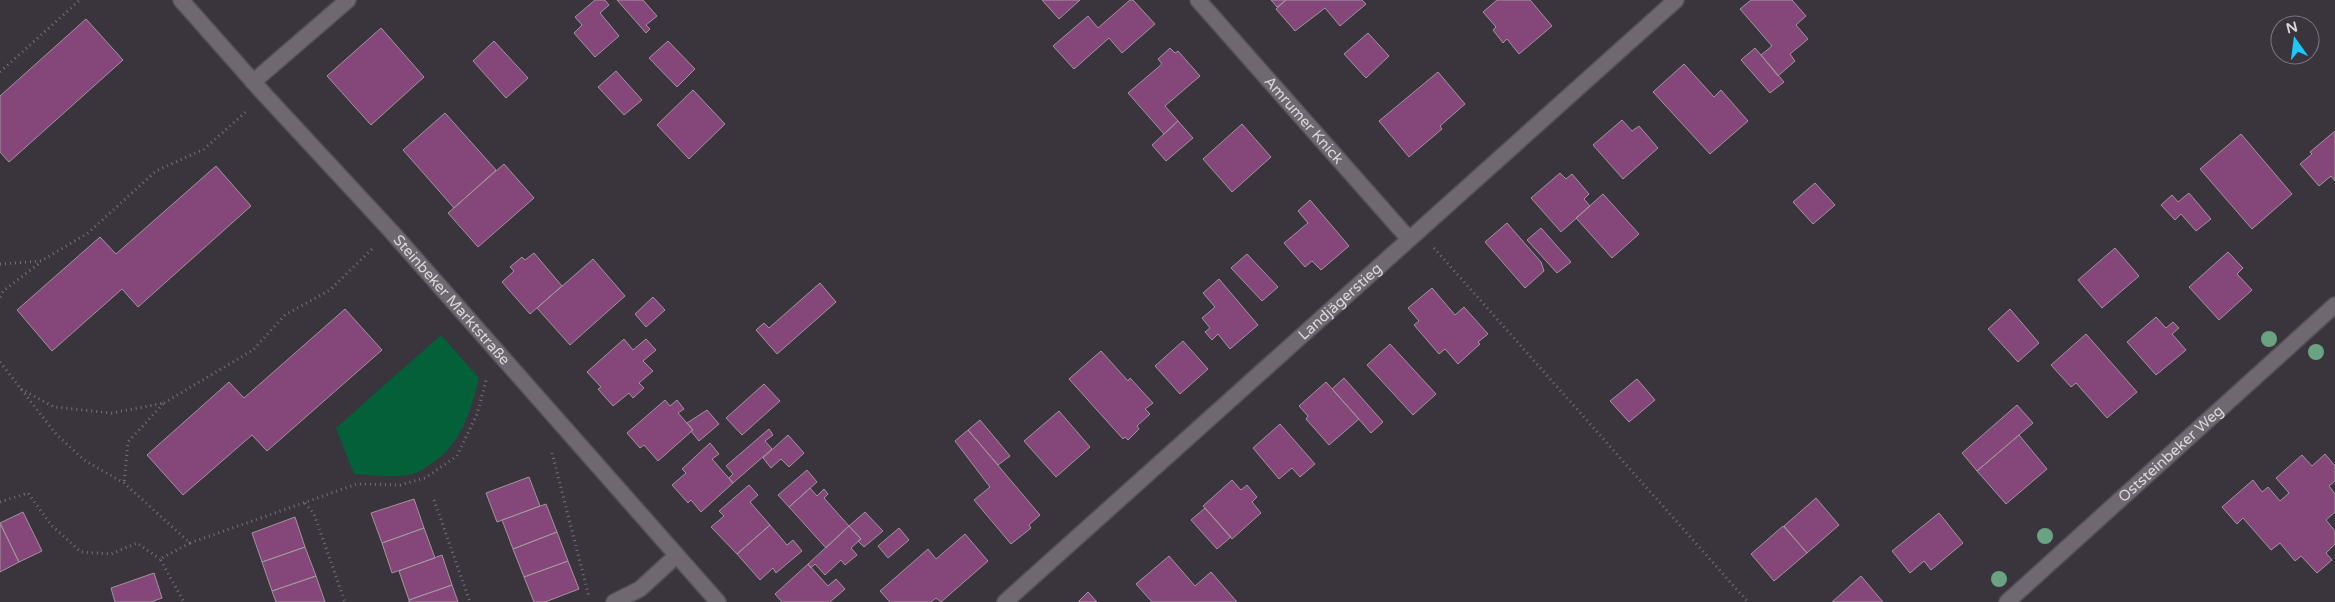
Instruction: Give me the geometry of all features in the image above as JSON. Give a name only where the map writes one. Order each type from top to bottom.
[{"type":"street","name":"Steinbeker Marktstraße","points":[[181,0],[253,82],[391,231],[718,602]]},
{"type":"street","points":[[253,82],[348,0]]},
{"type":"street","name":"Amrumer Knick","points":[[1198,0],[1414,235]]},
{"type":"street","name":"Landjägerstieg","points":[[1005,602],[1676,0]]},
{"type":"street","name":"Oststeinbeker Weg","points":[[2007,602],[2335,305]]},
{"type":"street","points":[[614,602],[640,589],[676,556]]},
{"type":"path","points":[[0,72],[80,0]]},
{"type":"path","points":[[0,297],[3,291],[41,261],[88,233],[156,171],[204,149],[265,95]]},
{"type":"path","points":[[124,483],[128,442],[164,403],[253,350],[285,315],[330,290],[391,231]]},
{"type":"path","points":[[1414,235],[1748,602]]},
{"type":"path","points":[[0,264],[41,261]]},
{"type":"path","points":[[160,558],[190,543],[357,484],[400,485],[424,478],[457,456],[477,414],[494,349]]},
{"type":"path","points":[[0,362],[56,434],[84,460],[124,483],[190,543]]},
{"type":"path","points":[[18,387],[54,407],[112,413],[164,403]]},
{"type":"path","points":[[551,448],[590,602]]},
{"type":"path","points":[[0,502],[28,493],[51,525],[81,552],[110,554],[137,543],[160,558],[184,602]]},
{"type":"path","points":[[434,500],[470,602]]},
{"type":"path","points":[[305,503],[314,514],[345,602]]},
{"type":"green space","points":[[441,335],[479,378],[468,416],[457,438],[440,457],[418,472],[409,475],[393,476],[354,474],[336,428]]},
{"type":"building","points":[[595,0],[605,0],[609,5],[600,13],[619,36],[595,57],[574,33],[582,25],[575,17]]},
{"type":"building","points":[[617,0],[643,0],[657,16],[646,25],[650,29],[646,33]]},
{"type":"building","points":[[1042,0],[1080,0],[1059,19]]},
{"type":"building","points":[[1130,0],[1133,0],[1155,24],[1122,53],[1109,38],[1074,69],[1053,46],[1088,16],[1098,28]]},
{"type":"building","points":[[1271,0],[1286,0],[1277,7]]},
{"type":"building","points":[[1286,0],[1362,0],[1366,4],[1340,26],[1325,8],[1295,31],[1276,9]]},
{"type":"building","points":[[1497,0],[1530,0],[1552,26],[1519,54],[1507,39],[1503,43],[1493,30],[1496,27],[1483,12]]},
{"type":"building","points":[[1751,0],[1792,0],[1806,16],[1796,25],[1808,39],[1790,54],[1795,61],[1778,76],[1761,55],[1772,46],[1740,9]]},
{"type":"building","points":[[86,19],[123,60],[9,162],[0,152],[0,96]]},
{"type":"building","points":[[381,28],[424,77],[371,125],[327,76]]},
{"type":"building","points":[[1368,33],[1389,56],[1366,78],[1344,54]]},
{"type":"building","points":[[494,41],[528,78],[506,98],[473,61]]},
{"type":"building","points":[[668,41],[695,69],[677,87],[649,58]]},
{"type":"building","points":[[1170,48],[1175,53],[1178,51],[1200,76],[1165,106],[1178,121],[1164,134],[1128,93],[1162,64],[1158,59]]},
{"type":"building","points":[[1755,48],[1784,82],[1770,93],[1741,60]]},
{"type":"building","points":[[1684,64],[1714,97],[1721,90],[1748,121],[1710,154],[1653,92]]},
{"type":"building","points":[[616,71],[642,100],[624,115],[598,87]]},
{"type":"building","points":[[1438,72],[1465,104],[1440,126],[1442,129],[1409,157],[1379,121]]},
{"type":"building","points":[[693,90],[725,124],[689,159],[657,125]]},
{"type":"building","points":[[445,113],[496,170],[454,208],[403,150]]},
{"type":"building","points":[[1622,120],[1632,131],[1639,126],[1658,148],[1623,179],[1593,145]]},
{"type":"building","points":[[1178,121],[1193,138],[1166,161],[1152,145]]},
{"type":"building","points":[[1242,124],[1271,157],[1232,192],[1203,159]]},
{"type":"building","points":[[2335,131],[2335,181],[2331,176],[2319,186],[2300,164],[2312,154],[2310,152]]},
{"type":"building","points":[[2241,134],[2292,194],[2252,229],[2200,169]]},
{"type":"building","points":[[504,164],[534,198],[478,247],[448,213]]},
{"type":"building","points":[[216,166],[251,206],[138,307],[122,289],[52,351],[17,310],[100,237],[116,254]]},
{"type":"building","points":[[1560,173],[1566,179],[1572,174],[1589,194],[1584,199],[1590,206],[1561,232],[1531,198]]},
{"type":"building","points":[[1815,183],[1835,205],[1813,224],[1793,202]]},
{"type":"building","points":[[2189,193],[2211,219],[2196,231],[2181,214],[2175,220],[2161,205],[2172,195],[2178,202]]},
{"type":"building","points":[[1603,194],[1639,234],[1612,258],[1576,218]]},
{"type":"building","points":[[1310,200],[1349,246],[1321,270],[1312,261],[1305,267],[1284,243],[1308,223],[1298,211]]},
{"type":"building","points":[[1507,223],[1541,262],[1544,271],[1525,288],[1485,242]]},
{"type":"building","points":[[1541,228],[1571,262],[1557,273],[1527,240]]},
{"type":"building","points":[[2115,248],[2139,276],[2102,308],[2078,280]]},
{"type":"building","points":[[2228,252],[2243,268],[2237,274],[2252,290],[2219,320],[2189,287]]},
{"type":"building","points":[[534,253],[562,286],[530,314],[502,282],[514,271],[510,267],[522,257],[525,260]]},
{"type":"building","points":[[1247,254],[1278,287],[1262,301],[1231,268]]},
{"type":"building","points":[[593,259],[625,296],[570,345],[537,308]]},
{"type":"building","points":[[1219,279],[1258,325],[1230,349],[1218,334],[1212,340],[1205,332],[1210,328],[1202,318],[1215,307],[1203,293]]},
{"type":"building","points":[[820,283],[836,302],[777,354],[756,330],[764,323],[769,328]]},
{"type":"building","points":[[1432,288],[1455,315],[1464,307],[1488,334],[1458,364],[1445,349],[1439,354],[1414,325],[1419,321],[1408,308]]},
{"type":"building","points":[[653,297],[665,310],[646,327],[635,314]]},
{"type":"building","points":[[345,309],[382,350],[267,451],[252,435],[183,495],[147,455],[229,382],[244,398]]},
{"type":"building","points":[[2010,309],[2039,343],[2018,362],[1988,329]]},
{"type":"building","points":[[2156,317],[2166,328],[2173,322],[2179,328],[2172,334],[2186,350],[2156,375],[2127,342]]},
{"type":"building","points":[[2086,334],[2137,392],[2107,418],[2076,383],[2071,387],[2051,365]]},
{"type":"building","points":[[624,339],[633,350],[646,339],[656,350],[643,361],[653,371],[639,383],[644,388],[633,398],[629,393],[613,406],[598,389],[601,387],[587,372]]},
{"type":"building","points":[[1183,341],[1208,369],[1180,394],[1155,366]]},
{"type":"building","points":[[1390,344],[1436,394],[1413,415],[1367,365]]},
{"type":"building","points":[[1101,351],[1128,381],[1130,378],[1153,403],[1145,409],[1150,414],[1137,426],[1139,429],[1128,440],[1125,437],[1123,439],[1069,379]]},
{"type":"building","points":[[1344,378],[1383,422],[1371,433],[1332,389]]},
{"type":"building","points":[[1637,379],[1655,400],[1629,422],[1610,401]]},
{"type":"building","points":[[1326,382],[1359,419],[1329,445],[1306,419],[1308,416],[1299,406]]},
{"type":"building","points":[[764,384],[780,401],[742,435],[726,418]]},
{"type":"building","points":[[665,400],[670,406],[677,400],[684,409],[678,413],[693,430],[658,461],[644,445],[640,448],[627,433]]},
{"type":"building","points":[[2017,405],[2033,423],[1977,471],[1962,453]]},
{"type":"building","points":[[707,410],[719,424],[699,441],[687,423]]},
{"type":"building","points":[[1059,411],[1090,447],[1056,477],[1024,441]]},
{"type":"building","points":[[980,420],[1010,456],[998,465],[968,430]]},
{"type":"building","points":[[1280,424],[1315,464],[1300,477],[1292,468],[1279,479],[1253,448]]},
{"type":"building","points":[[769,429],[773,435],[765,441],[772,449],[733,483],[729,478],[733,474],[726,466]]},
{"type":"building","points":[[968,430],[1040,515],[1029,525],[1031,528],[1011,544],[974,500],[990,487],[955,441]]},
{"type":"building","points":[[788,435],[804,453],[789,467],[781,459],[771,468],[763,458]]},
{"type":"building","points":[[2019,435],[2047,469],[2006,504],[1977,471]]},
{"type":"building","points":[[710,443],[719,454],[712,459],[733,483],[701,512],[691,500],[688,503],[672,485],[686,473],[682,469]]},
{"type":"building","points":[[2325,454],[2335,466],[2335,481],[2329,486],[2335,494],[2335,512],[2326,520],[2335,531],[2335,544],[2326,553],[2332,560],[2317,573],[2301,556],[2295,561],[2280,543],[2271,550],[2243,518],[2237,524],[2222,507],[2253,480],[2262,492],[2268,487],[2280,501],[2289,493],[2276,478],[2302,455],[2312,466]]},
{"type":"building","points":[[807,470],[817,482],[789,507],[778,495]]},
{"type":"building","points":[[529,477],[540,506],[497,522],[486,493]]},
{"type":"building","points":[[1232,480],[1241,490],[1247,485],[1257,497],[1252,502],[1261,513],[1232,539],[1203,506]]},
{"type":"building","points":[[749,485],[758,495],[750,502],[770,525],[737,554],[711,527],[724,516],[719,511]]},
{"type":"building","points":[[810,488],[817,496],[824,489],[828,494],[824,498],[849,526],[826,548],[789,507]]},
{"type":"building","points":[[1816,498],[1839,525],[1807,553],[1784,526]]},
{"type":"building","points":[[414,499],[424,528],[382,543],[371,513]]},
{"type":"building","points":[[546,504],[557,532],[513,549],[502,520]]},
{"type":"building","points":[[1205,508],[1231,537],[1217,549],[1191,520]]},
{"type":"building","points":[[23,512],[42,551],[19,562],[0,523]]},
{"type":"building","points":[[865,512],[883,531],[864,547],[858,541],[861,539],[849,526]]},
{"type":"building","points":[[1939,513],[1963,543],[1931,570],[1924,561],[1910,573],[1892,551]]},
{"type":"building","points":[[295,517],[305,547],[262,562],[252,533]]},
{"type":"building","points":[[0,523],[19,562],[0,572]]},
{"type":"building","points":[[770,525],[787,545],[793,540],[802,551],[776,573],[773,568],[760,580],[737,554]]},
{"type":"building","points":[[849,526],[861,539],[851,548],[857,555],[845,565],[841,560],[825,575],[815,564],[811,568],[808,564]]},
{"type":"building","points":[[1783,526],[1807,553],[1774,581],[1751,554]]},
{"type":"building","points":[[424,528],[435,558],[392,573],[382,543]]},
{"type":"building","points":[[899,528],[909,540],[888,558],[878,546]]},
{"type":"building","points":[[557,532],[568,561],[524,577],[513,549]]},
{"type":"building","points":[[965,534],[988,561],[941,602],[936,598],[931,602],[890,602],[880,591],[928,549],[936,559]]},
{"type":"building","points":[[305,547],[316,576],[272,591],[262,562]]},
{"type":"building","points":[[442,555],[452,585],[409,600],[399,571]]},
{"type":"building","points":[[1169,556],[1195,586],[1211,572],[1237,602],[1152,602],[1136,584]]},
{"type":"building","points":[[568,561],[579,589],[545,602],[534,602],[524,577]]},
{"type":"building","points":[[808,564],[828,586],[836,579],[845,589],[830,602],[782,602],[775,594]]},
{"type":"building","points":[[154,573],[162,598],[151,602],[115,602],[111,588]]},
{"type":"building","points":[[316,576],[325,602],[276,602],[272,591]]},
{"type":"building","points":[[1861,576],[1883,602],[1832,602]]},
{"type":"building","points":[[452,585],[458,602],[409,602],[409,600]]},
{"type":"building","points":[[1088,592],[1097,602],[1078,602]]}]
